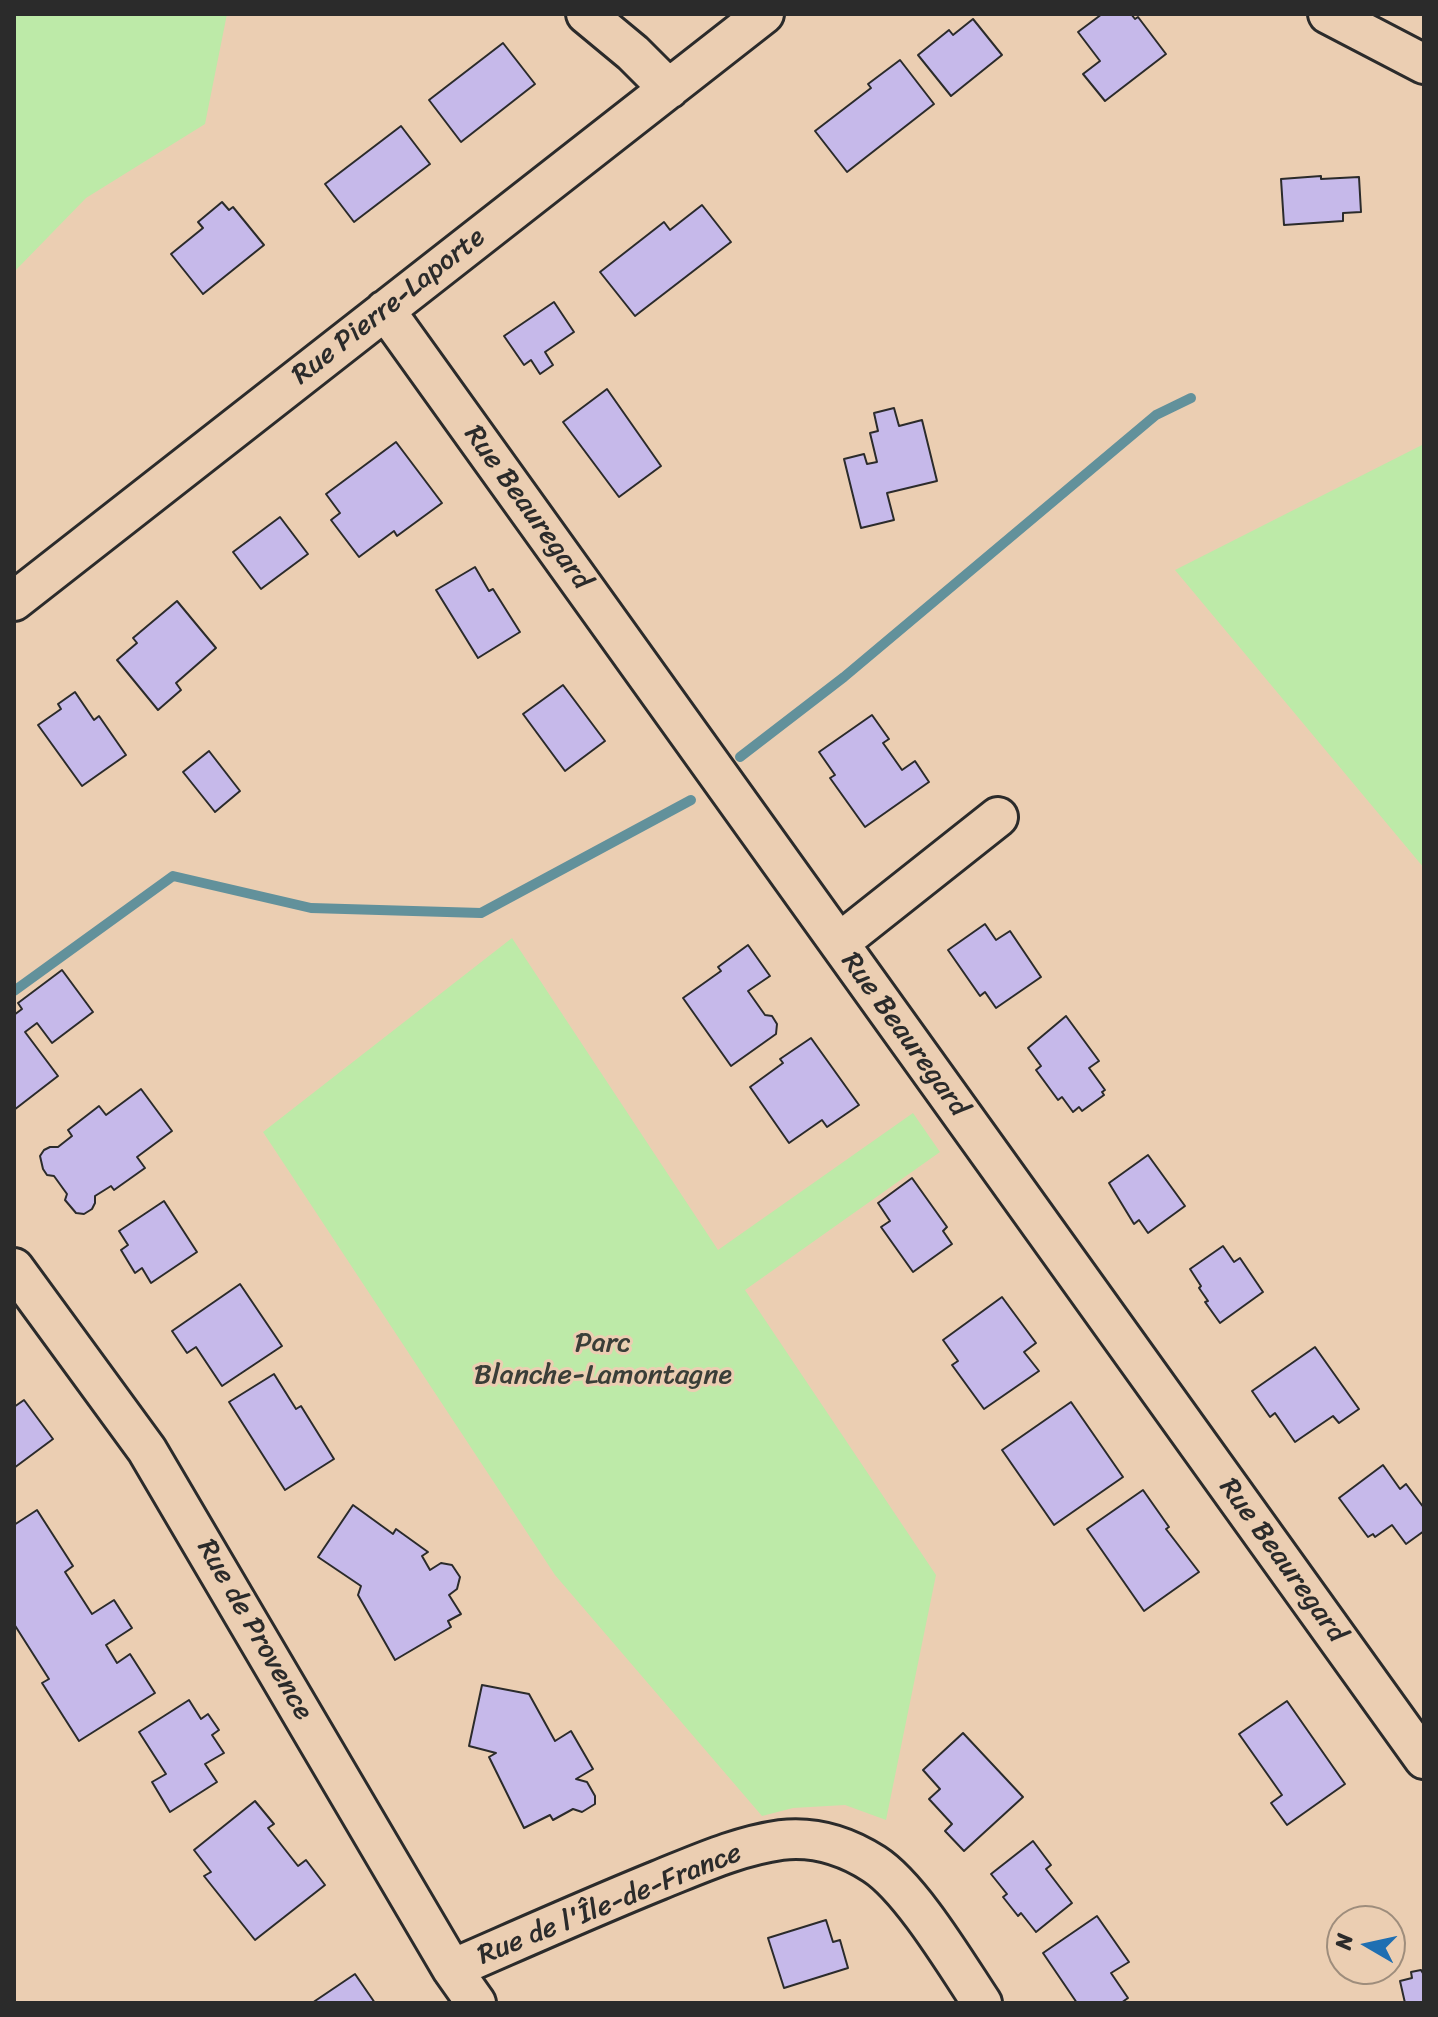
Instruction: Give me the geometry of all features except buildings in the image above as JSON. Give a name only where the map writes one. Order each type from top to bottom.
[{"type":"street","points":[[586,14],[633,53],[669,89]]},
{"type":"street","name":"Rue Pierre-Laporte","points":[[14,601],[764,14]]},
{"type":"street","points":[[1328,14],[1424,64]]},
{"type":"street","name":"Rue Beauregard","points":[[385,310],[1424,1759]]},
{"type":"street","points":[[839,943],[998,817]]},
{"type":"street","name":"Rue de Provence","points":[[14,1268],[147,1450],[452,1969],[476,2003]]},
{"type":"street","name":"Rue de l'Île-de-France","points":[[452,1969],[728,1852],[783,1840],[822,1841],[837,1844],[876,1865],[906,1895],[982,2003]]},
{"type":"green space","points":[[14,14],[227,14],[205,124],[86,198],[14,272]]},
{"type":"green space","points":[[1424,444],[1424,868],[1175,570]]},
{"type":"green space","name":"Parc Blanche-Lamontagne","points":[[512,938],[718,1250],[913,1113],[940,1152],[745,1290],[936,1575],[886,1820],[845,1805],[793,1808],[762,1816],[555,1575],[263,1132]]},
{"type":"waterway","points":[[740,757],[844,677],[1156,415],[1191,398]]},
{"type":"waterway","points":[[14,991],[173,876],[311,908],[481,913],[691,800]]}]
